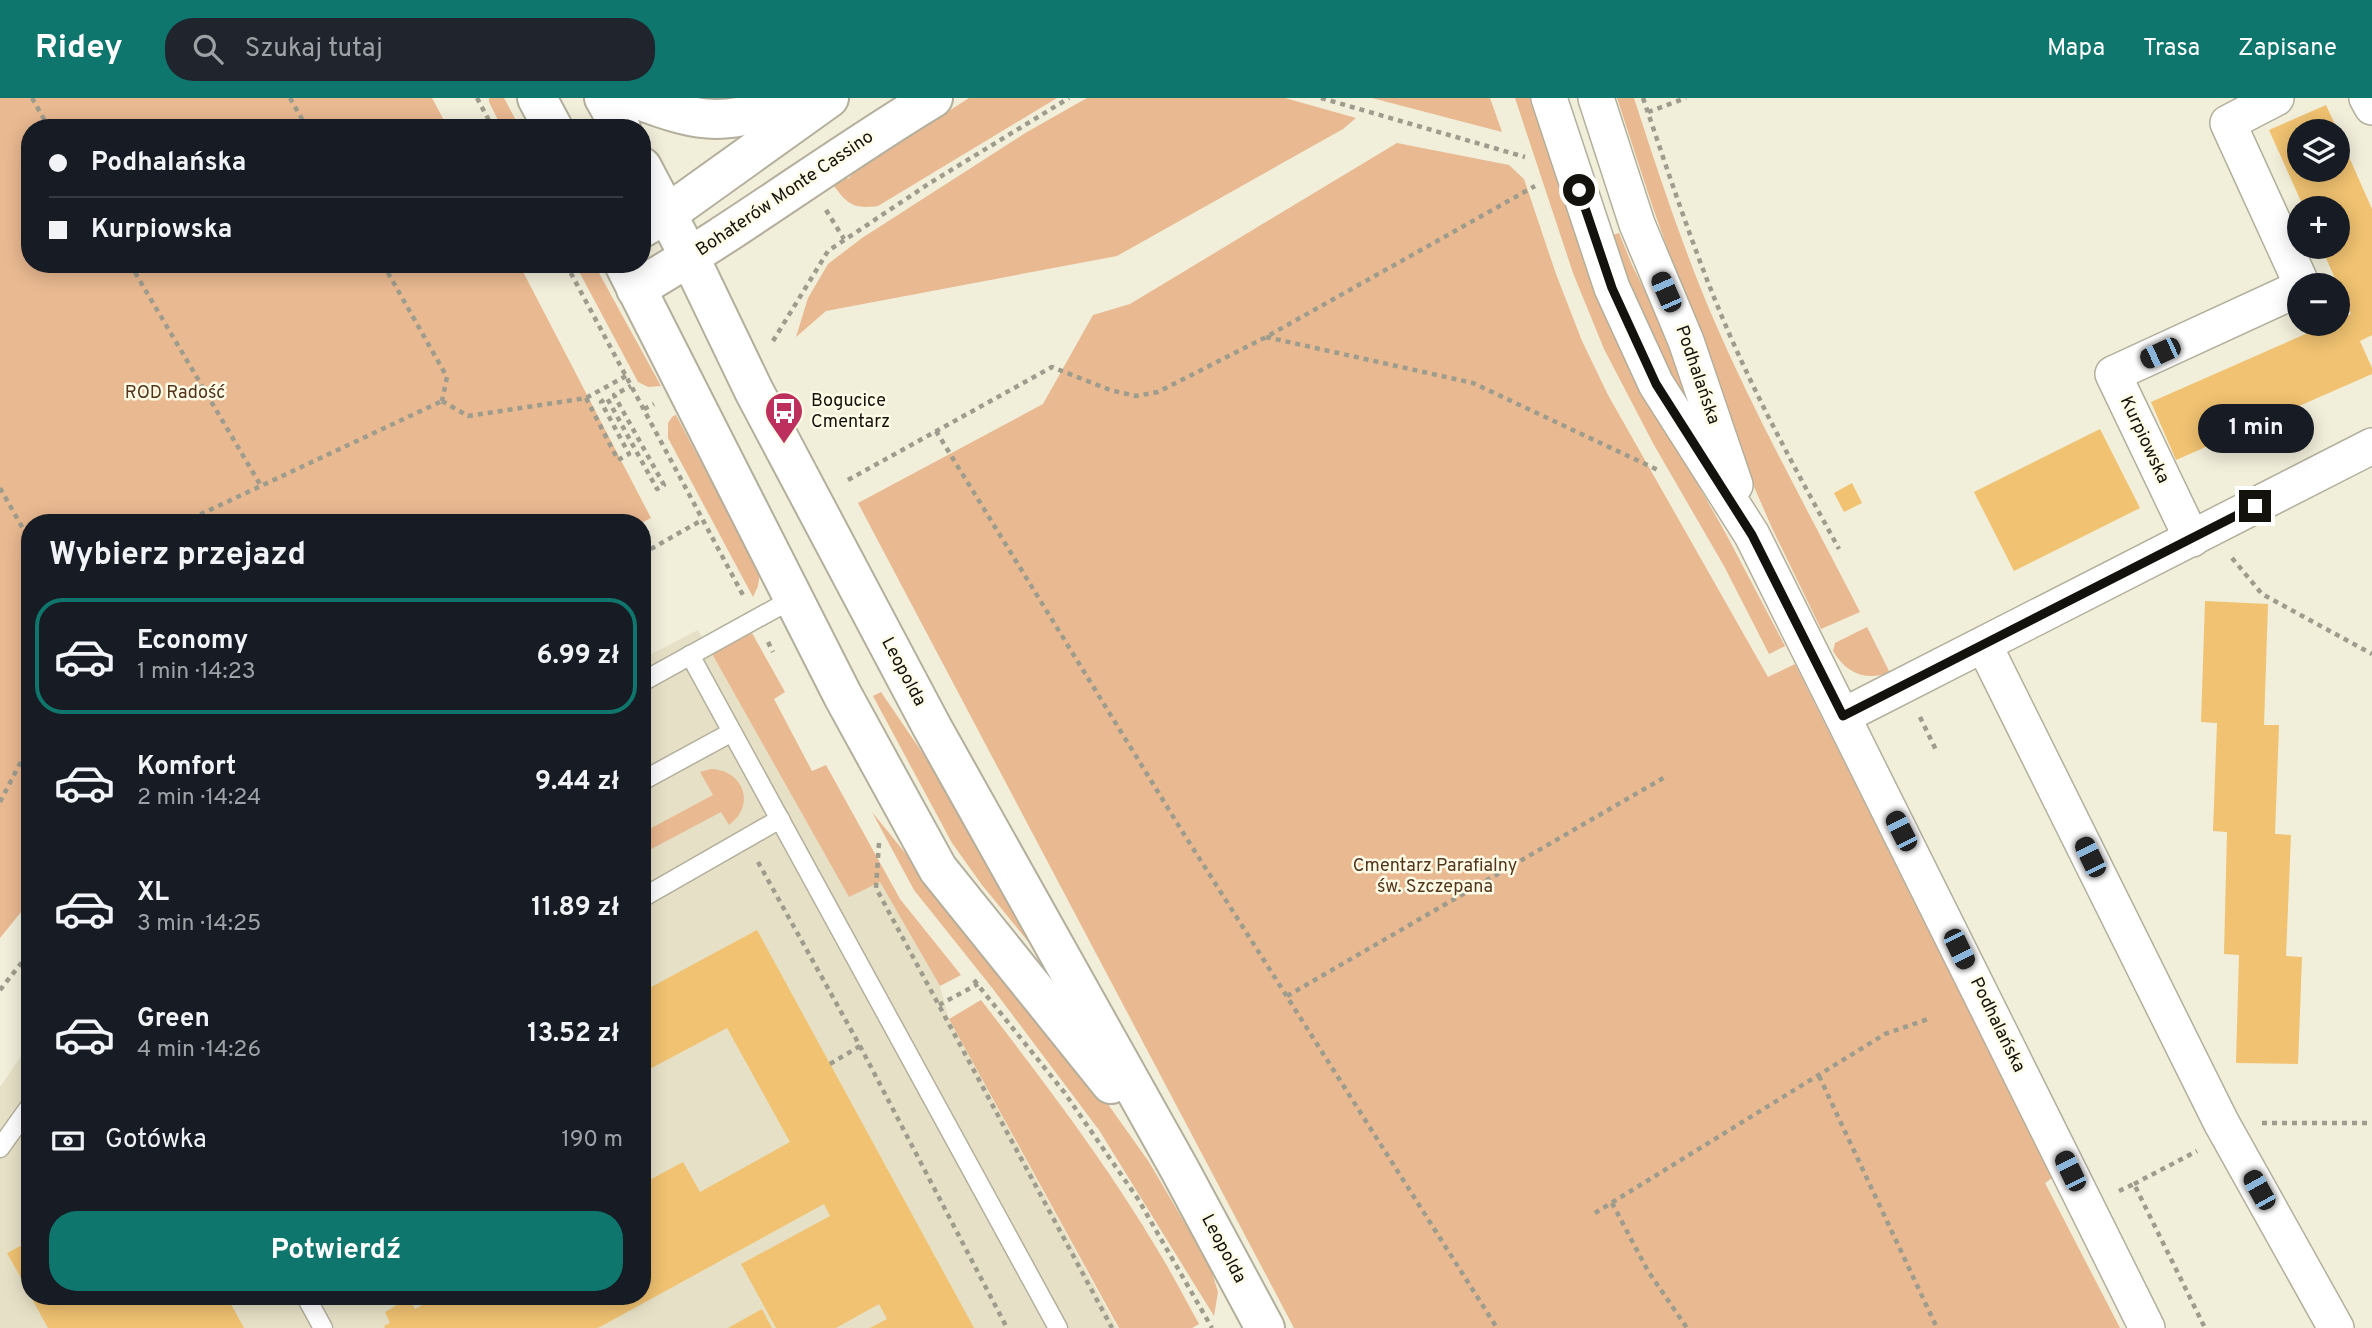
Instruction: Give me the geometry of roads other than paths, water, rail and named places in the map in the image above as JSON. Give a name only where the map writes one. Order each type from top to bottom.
[{"type":"street","points":[[537,98],[548,119]]},
{"type":"street","points":[[604,98],[616,119]]},
{"type":"street","points":[[634,98],[681,115],[731,120],[799,98]]},
{"type":"street","points":[[655,221],[829,98]]},
{"type":"street","name":"Bohaterów Monte Cassino","points":[[651,270],[690,258],[874,134],[933,98]]},
{"type":"street","name":"Podhalańska","points":[[1549,98],[1612,288],[1643,357],[1671,410],[1752,535],[2147,1328]]},
{"type":"street","name":"Podhalańska","points":[[1596,98],[1637,224],[1686,341],[1752,535]]},
{"type":"street","name":"Kurpiowska","points":[[2276,98],[2228,123],[2295,273]]},
{"type":"street","points":[[2367,98],[2372,107]]},
{"type":"street","name":"Leopolda","points":[[655,221],[690,258],[754,391],[932,727],[1180,1170],[1259,1326]]},
{"type":"street","name":"Leopolda","points":[[630,277],[843,696],[938,869],[1180,1170]]},
{"type":"street","name":"Kurpiowska","points":[[2200,534],[2113,374],[2287,293]]},
{"type":"street","points":[[1843,716],[2372,446]]},
{"type":"street","points":[[1984,645],[2221,1122],[2336,1328]]},
{"type":"lane","points":[[651,677],[794,598]]},
{"type":"lane","points":[[690,655],[1058,1328]]},
{"type":"lane","points":[[651,776],[732,732]]},
{"type":"lane","points":[[651,893],[780,820]]},
{"type":"lane","points":[[0,1149],[21,1119]]},
{"type":"lane","points":[[310,1305],[323,1328]]},
{"type":"place","name":"Bogucice Cmentarz","points":[[784,445]]},
{"type":"park label","name":"ROD Radość","points":[[175,393]]},
{"type":"park label","name":"Cmentarz Parafialny św. Szczepana","points":[[1435,876]]}]
